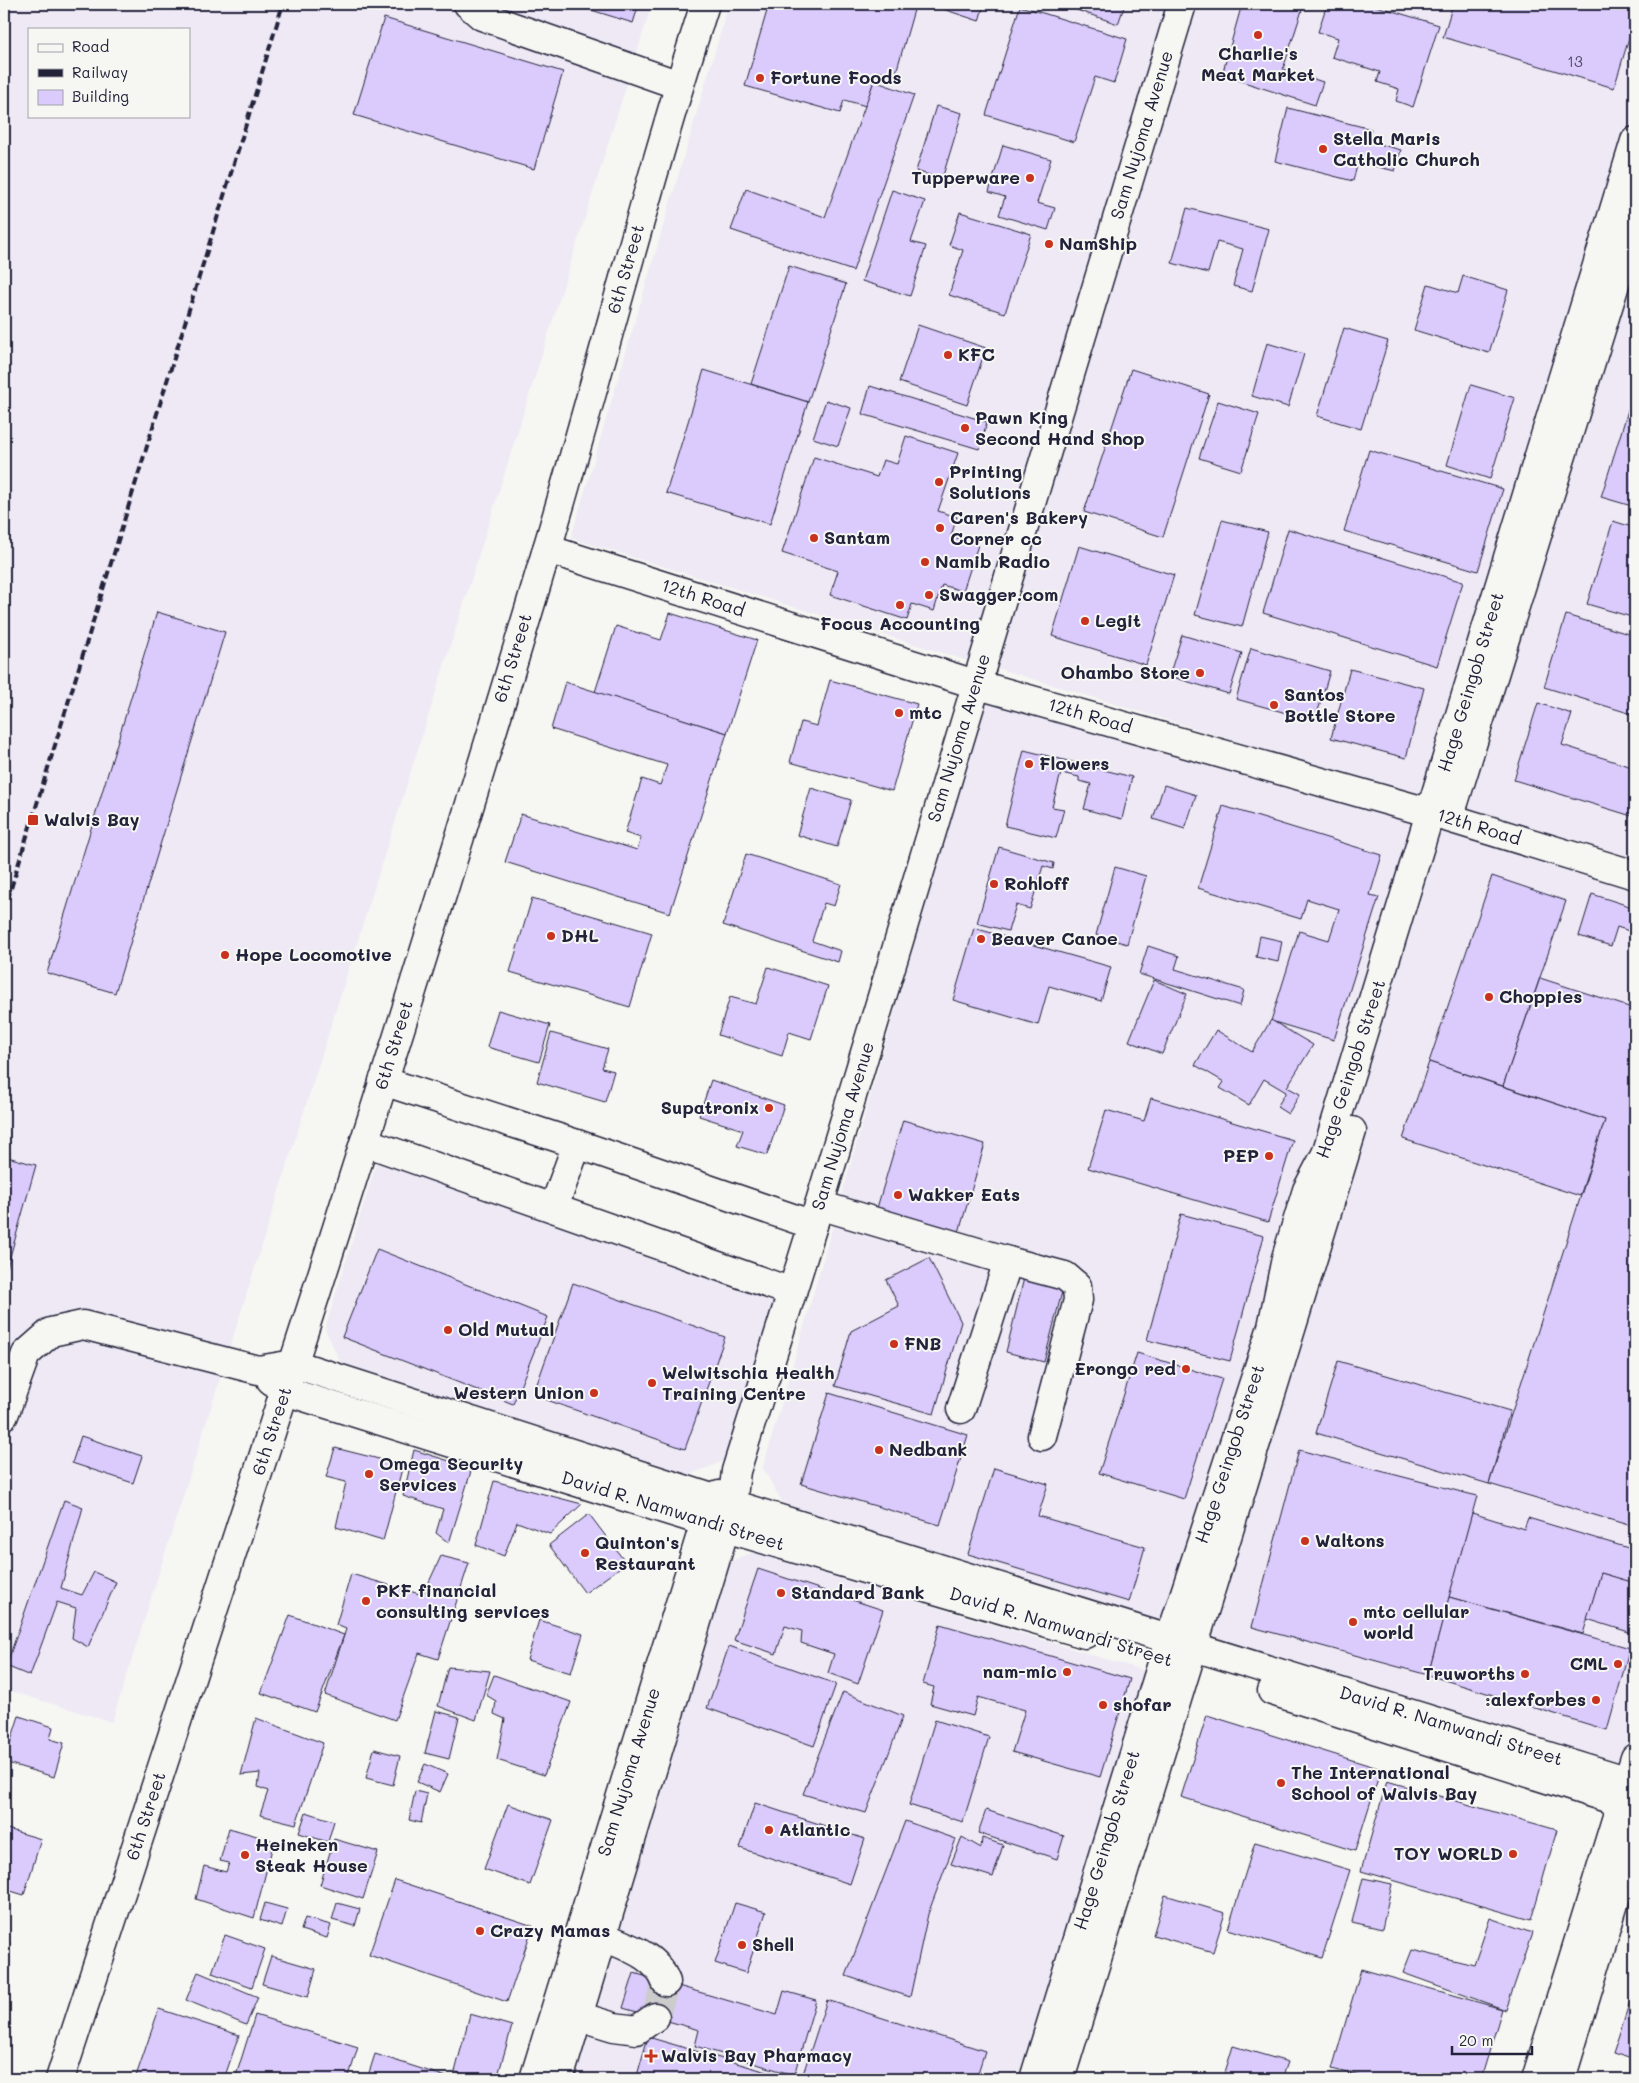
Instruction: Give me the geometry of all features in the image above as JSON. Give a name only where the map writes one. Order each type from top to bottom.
[{"type":"street","points":[[468,4],[482,16],[678,85]]},
{"type":"street","name":"6th Street","points":[[60,2079],[365,1142],[547,548],[678,85],[705,4]]},
{"type":"street","name":"Sam Nujoma Avenue","points":[[534,2079],[719,1513],[736,1471],[792,1292],[1182,4]]},
{"type":"street","name":"Hage Geingob Street","points":[[1034,2079],[1178,1652],[1309,1276],[1635,141]]},
{"type":"street","name":"Hage Geingob Street","points":[[1440,815],[1635,220]]},
{"type":"street","name":"12th Road","points":[[547,548],[975,684],[1440,815],[1635,875]]},
{"type":"street","points":[[383,1081],[577,1144],[816,1215],[1065,1276],[1077,1286],[1078,1300],[1042,1436]]},
{"type":"street","points":[[365,1142],[792,1292]]},
{"type":"street","points":[[554,1207],[577,1144]]},
{"type":"street","points":[[961,1409],[1008,1261]]},
{"type":"street","points":[[4,1415],[26,1354],[51,1332],[83,1325],[258,1370],[285,1391]]},
{"type":"street","points":[[258,1370],[294,1364]]},
{"type":"street","name":"David R. Namwandi Street","points":[[294,1364],[719,1513]]},
{"type":"street","name":"David R. Namwandi Street","points":[[285,1391],[719,1513],[1178,1652],[1631,1786]]},
{"type":"street","name":"Sam Nujoma Avenue","points":[[559,2079],[602,1936],[719,1513]]},
{"type":"street","name":"Hage Geingob Street","points":[[1060,2079],[1178,1652]]},
{"type":"street","points":[[1536,2079],[1631,1786]]},
{"type":"street","points":[[1561,2079],[1635,1834]]},
{"type":"street","points":[[602,1936],[643,1954],[661,1969],[666,1982]]},
{"type":"street","points":[[578,2016],[614,2027],[637,2030],[655,2018]]},
{"type":"shaded area","points":[[4,4],[652,4],[112,1722],[4,1689]]},
{"type":"shaded area","points":[[729,4],[1171,4],[972,662],[571,538]]},
{"type":"shaded area","points":[[1198,4],[1635,4],[1635,863],[997,668]]},
{"type":"shaded area","points":[[986,695],[1635,889],[1635,1768],[785,1507],[763,1468]]},
{"type":"shaded area","points":[[378,1158],[781,1297],[726,1460],[684,1477],[342,1366],[325,1329]]},
{"type":"shaded area","points":[[754,1552],[1148,1672],[1024,2079],[571,2079],[730,1561]]},
{"type":"building","points":[[572,4],[639,4],[633,23]]},
{"type":"building","points":[[769,4],[892,4],[914,10],[895,76],[877,71],[866,106],[844,100],[840,113],[745,86]]},
{"type":"building","points":[[944,4],[984,4],[979,21],[943,9]]},
{"type":"building","points":[[1059,4],[1125,4],[1118,24]]},
{"type":"building","points":[[1242,4],[1304,4],[1283,69],[1323,82],[1315,105],[1222,75]]},
{"type":"building","points":[[1327,4],[1369,4],[1439,25],[1413,107],[1396,101],[1399,89],[1377,82],[1380,72],[1332,57],[1338,38],[1318,32]]},
{"type":"building","points":[[1453,4],[1604,4],[1635,13],[1635,18],[1614,88],[1443,37]]},
{"type":"building","points":[[1020,6],[1127,39],[1114,83],[1095,77],[1074,142],[986,115]]},
{"type":"building","points":[[384,18],[563,72],[534,169],[354,115]]},
{"type":"building","points":[[874,81],[914,95],[853,271],[731,230],[746,189],[825,217]]},
{"type":"building","points":[[936,106],[962,113],[942,179],[916,171]]},
{"type":"building","points":[[1288,108],[1371,129],[1368,141],[1401,150],[1395,171],[1358,162],[1353,181],[1275,161]]},
{"type":"building","points":[[1003,145],[1051,159],[1037,203],[1055,208],[1048,230],[999,215],[1005,197],[989,192]]},
{"type":"building","points":[[892,190],[925,201],[911,242],[926,246],[910,296],[862,281]]},
{"type":"building","points":[[1187,208],[1269,229],[1252,291],[1233,286],[1243,249],[1217,242],[1208,273],[1172,263]]},
{"type":"building","points":[[960,212],[1031,234],[1005,313],[949,295],[963,250],[949,245]]},
{"type":"building","points":[[789,266],[846,284],[808,402],[751,384]]},
{"type":"building","points":[[1463,276],[1508,290],[1489,353],[1414,330],[1428,284],[1458,293]]},
{"type":"building","points":[[918,325],[986,348],[967,405],[899,382]]},
{"type":"building","points":[[1344,328],[1388,341],[1361,429],[1317,416]]},
{"type":"building","points":[[1267,343],[1304,354],[1288,407],[1252,396]]},
{"type":"building","points":[[1131,369],[1209,394],[1163,537],[1084,512]]},
{"type":"building","points":[[704,370],[808,402],[770,524],[666,493]]},
{"type":"building","points":[[1471,385],[1515,398],[1490,479],[1447,465]]},
{"type":"building","points":[[870,386],[987,422],[979,449],[862,414]]},
{"type":"building","points":[[826,400],[851,408],[838,446],[813,438]]},
{"type":"building","points":[[1218,401],[1259,414],[1241,471],[1199,458]]},
{"type":"building","points":[[1630,404],[1635,406],[1635,507],[1601,497]]},
{"type":"building","points":[[906,436],[958,453],[938,511],[957,517],[951,536],[978,545],[963,591],[942,585],[934,611],[912,604],[907,620],[830,595],[838,571],[782,553],[814,457],[877,477],[883,460],[897,464]]},
{"type":"building","points":[[1369,450],[1503,489],[1478,571],[1344,531]]},
{"type":"building","points":[[1222,520],[1268,532],[1242,627],[1195,615]]},
{"type":"building","points":[[1613,521],[1635,528],[1635,618],[1587,604]]},
{"type":"building","points":[[1288,529],[1463,582],[1437,666],[1263,613]]},
{"type":"building","points":[[1079,546],[1174,575],[1146,665],[1052,636]]},
{"type":"building","points":[[157,612],[225,632],[115,993],[47,973]]},
{"type":"building","points":[[670,613],[757,640],[727,733],[595,692],[616,626],[661,640]]},
{"type":"building","points":[[1566,615],[1635,636],[1635,715],[1544,687]]},
{"type":"building","points":[[1182,635],[1242,653],[1229,694],[1169,676]]},
{"type":"building","points":[[1251,648],[1330,671],[1315,721],[1236,699]]},
{"type":"building","points":[[1350,669],[1424,688],[1406,758],[1331,738]]},
{"type":"building","points":[[830,680],[917,704],[892,791],[790,762],[801,722],[817,726]]},
{"type":"building","points":[[565,682],[727,733],[670,913],[505,862],[521,814],[637,850],[641,838],[625,833],[642,779],[660,785],[667,765],[551,729]]},
{"type":"building","points":[[1538,703],[1572,714],[1562,745],[1635,768],[1635,817],[1514,780]]},
{"type":"building","points":[[1024,750],[1132,777],[1122,819],[1084,809],[1091,784],[1079,781],[1079,777],[1061,773],[1052,807],[1064,809],[1056,838],[1005,826]]},
{"type":"building","points":[[1164,785],[1196,795],[1185,829],[1153,819]]},
{"type":"building","points":[[811,788],[851,800],[837,847],[797,835]]},
{"type":"building","points":[[1223,806],[1382,855],[1370,895],[1379,897],[1334,1040],[1271,1021],[1299,931],[1329,940],[1339,909],[1307,899],[1301,919],[1198,888]]},
{"type":"building","points":[[999,847],[1054,863],[1053,869],[1043,866],[1030,909],[1016,905],[1008,931],[977,923]]},
{"type":"building","points":[[746,854],[841,884],[834,906],[824,903],[812,941],[841,951],[838,962],[723,925]]},
{"type":"building","points":[[1115,867],[1146,876],[1127,944],[1096,935]]},
{"type":"building","points":[[1492,876],[1566,901],[1503,1086],[1429,1062]]},
{"type":"building","points":[[1592,894],[1635,908],[1635,933],[1617,927],[1611,946],[1579,936]]},
{"type":"building","points":[[532,898],[652,933],[630,1007],[510,972]]},
{"type":"building","points":[[974,928],[1111,967],[1101,1001],[1049,986],[1038,1025],[953,1000]]},
{"type":"building","points":[[1260,936],[1282,941],[1278,962],[1256,957]]},
{"type":"building","points":[[1148,946],[1179,956],[1175,969],[1244,990],[1240,1006],[1139,974]]},
{"type":"building","points":[[768,967],[828,986],[811,1039],[789,1032],[782,1056],[718,1035],[730,997],[756,1004]]},
{"type":"building","points":[[1540,978],[1635,1009],[1635,1527],[1489,1484],[1605,1120],[1503,1086]]},
{"type":"building","points":[[1154,980],[1187,994],[1162,1054],[1129,1041]]},
{"type":"building","points":[[498,1010],[550,1025],[539,1062],[487,1047]]},
{"type":"building","points":[[1271,1020],[1313,1045],[1287,1087],[1300,1094],[1288,1114],[1277,1107],[1286,1092],[1264,1079],[1249,1105],[1220,1088],[1224,1082],[1195,1065],[1216,1030],[1252,1052]]},
{"type":"building","points":[[551,1033],[608,1049],[602,1068],[614,1071],[605,1102],[537,1082]]},
{"type":"building","points":[[1429,1062],[1605,1120],[1580,1196],[1403,1139]]},
{"type":"building","points":[[711,1080],[784,1105],[767,1155],[737,1146],[743,1130],[699,1116]]},
{"type":"building","points":[[1151,1098],[1293,1140],[1268,1222],[1088,1168],[1106,1110],[1144,1121]]},
{"type":"building","points":[[903,1120],[985,1144],[959,1232],[877,1208]]},
{"type":"building","points":[[4,1156],[36,1165],[4,1278]]},
{"type":"building","points":[[1181,1214],[1264,1236],[1230,1361],[1147,1340]]},
{"type":"building","points":[[377,1249],[548,1317],[513,1404],[342,1337]]},
{"type":"building","points":[[929,1258],[961,1322],[934,1414],[835,1386],[851,1331],[899,1306],[886,1280]]},
{"type":"building","points":[[1024,1278],[1063,1288],[1044,1362],[1006,1352]]},
{"type":"building","points":[[573,1283],[725,1337],[685,1449],[533,1395]]},
{"type":"building","points":[[1137,1353],[1222,1379],[1184,1499],[1099,1473]]},
{"type":"building","points":[[1338,1361],[1510,1411],[1489,1484],[1316,1433]]},
{"type":"building","points":[[829,1393],[968,1435],[940,1525],[801,1484]]},
{"type":"building","points":[[81,1436],[142,1456],[133,1483],[72,1463]]},
{"type":"building","points":[[335,1448],[403,1465],[383,1541],[336,1527],[346,1482],[326,1477]]},
{"type":"building","points":[[414,1450],[472,1468],[449,1543],[436,1533],[443,1509],[403,1496]]},
{"type":"building","points":[[1299,1450],[1477,1496],[1428,1675],[1252,1627]]},
{"type":"building","points":[[994,1468],[1048,1484],[1038,1516],[1145,1547],[1129,1602],[968,1554]]},
{"type":"building","points":[[494,1481],[582,1504],[550,1534],[517,1522],[504,1556],[476,1545]]},
{"type":"building","points":[[64,1500],[83,1507],[61,1588],[82,1595],[94,1572],[116,1582],[88,1647],[72,1638],[76,1608],[57,1602],[30,1676],[6,1666]]},
{"type":"building","points":[[1472,1513],[1524,1529],[1528,1518],[1635,1550],[1635,1566],[1630,1582],[1601,1573],[1583,1634],[1449,1597]]},
{"type":"building","points":[[589,1514],[626,1563],[585,1593],[549,1545]]},
{"type":"building","points":[[441,1556],[469,1563],[438,1659],[419,1653],[395,1720],[325,1695],[346,1629],[336,1625],[351,1574],[423,1595]]},
{"type":"building","points":[[758,1569],[883,1610],[858,1684],[828,1673],[834,1654],[801,1643],[802,1631],[785,1626],[776,1654],[734,1640]]},
{"type":"building","points":[[1601,1573],[1635,1583],[1635,1623],[1632,1633],[1587,1619]]},
{"type":"building","points":[[1449,1597],[1630,1648],[1607,1730],[1428,1675]]},
{"type":"building","points":[[290,1615],[344,1635],[315,1712],[261,1693]]},
{"type":"building","points":[[539,1620],[583,1634],[571,1673],[527,1660]]},
{"type":"building","points":[[940,1624],[1130,1679],[1100,1777],[1012,1752],[1025,1710],[978,1697],[973,1716],[930,1704],[934,1687],[923,1684]]},
{"type":"building","points":[[729,1646],[836,1684],[814,1746],[707,1708]]},
{"type":"building","points":[[448,1667],[490,1671],[476,1720],[438,1706]]},
{"type":"building","points":[[494,1675],[571,1702],[544,1775],[497,1760],[505,1719],[494,1714],[496,1701],[486,1695]]},
{"type":"building","points":[[843,1692],[903,1716],[866,1813],[803,1794]]},
{"type":"building","points":[[436,1711],[459,1717],[449,1759],[425,1753]]},
{"type":"building","name":"The International School of Walvis Bay","points":[[1207,1715],[1381,1769],[1355,1851],[1181,1797]]},
{"type":"building","points":[[19,1716],[53,1727],[50,1739],[64,1743],[54,1777],[4,1762]]},
{"type":"building","points":[[256,1718],[323,1743],[296,1824],[260,1815],[268,1791],[258,1787],[260,1773],[241,1775]]},
{"type":"building","points":[[935,1720],[989,1737],[963,1822],[909,1805]]},
{"type":"building","points":[[374,1749],[400,1756],[393,1785],[366,1778]]},
{"type":"building","points":[[425,1764],[448,1774],[440,1792],[417,1782]]},
{"type":"building","points":[[1387,1781],[1557,1830],[1531,1920],[1361,1871]]},
{"type":"building","points":[[415,1791],[427,1794],[421,1823],[409,1820]]},
{"type":"building","points":[[755,1803],[865,1839],[850,1884],[740,1848]]},
{"type":"building","points":[[508,1804],[553,1820],[530,1885],[484,1869]]},
{"type":"building","points":[[986,1810],[1064,1836],[1057,1859],[978,1833]]},
{"type":"building","points":[[306,1812],[334,1821],[328,1842],[299,1833]]},
{"type":"building","points":[[905,1821],[956,1839],[928,1914],[910,1997],[846,1976]]},
{"type":"building","points":[[4,1828],[41,1839],[24,1895],[4,1889]]},
{"type":"building","points":[[229,1828],[274,1841],[254,1918],[196,1899],[204,1866],[226,1872],[229,1863],[220,1861]]},
{"type":"building","points":[[962,1837],[981,1848],[982,1838],[1003,1845],[993,1877],[951,1864]]},
{"type":"building","points":[[334,1839],[378,1852],[363,1899],[320,1885]]},
{"type":"building","points":[[1255,1842],[1350,1870],[1322,1958],[1228,1929]]},
{"type":"building","points":[[1363,1878],[1392,1884],[1382,1929],[1352,1922]]},
{"type":"building","points":[[395,1880],[533,1926],[507,2002],[369,1955]]},
{"type":"building","points":[[1165,1895],[1225,1913],[1213,1952],[1153,1935]]},
{"type":"building","points":[[265,1903],[287,1909],[282,1927],[260,1920]]},
{"type":"building","points":[[337,1903],[360,1909],[355,1926],[332,1920]]},
{"type":"building","points":[[735,1903],[766,1912],[746,1973],[715,1963]]},
{"type":"building","points":[[305,1918],[331,1925],[327,1938],[301,1930]]},
{"type":"building","points":[[1490,1918],[1532,1933],[1506,2010],[1403,1973],[1412,1950],[1474,1965]]},
{"type":"building","points":[[225,1935],[265,1949],[252,1987],[212,1973]]},
{"type":"building","points":[[4,1941],[10,1943],[4,1965]]},
{"type":"building","points":[[271,1956],[316,1969],[308,1997],[262,1984]]},
{"type":"building","points":[[1361,1969],[1502,2009],[1481,2079],[1370,2079],[1332,2069]]},
{"type":"building","points":[[198,1972],[258,1997],[246,2025],[186,2000]]},
{"type":"building","points":[[634,1973],[777,2015],[784,1991],[816,2000],[794,2075],[695,2046],[699,2030],[623,2008]]},
{"type":"building","points":[[1635,1986],[1635,2060],[1613,2053]]},
{"type":"building","points":[[827,2000],[985,2051],[976,2079],[819,2079],[803,2074]]},
{"type":"building","points":[[159,2009],[239,2035],[224,2079],[135,2079]]},
{"type":"building","points":[[470,2014],[512,2026],[497,2079],[483,2079],[455,2072]]},
{"type":"building","points":[[255,2015],[358,2047],[348,2079],[235,2079]]},
{"type":"building","points":[[648,2037],[791,2079],[636,2079]]},
{"type":"building","points":[[1233,2046],[1288,2062],[1282,2079],[1223,2079]]},
{"type":"building","points":[[375,2054],[453,2079],[367,2079]]},
{"type":"tunnel","points":[[655,2017],[666,1982]]},
{"type":"railway","points":[[4,911],[283,4]]},
{"type":"place","name":"Charlie's Meat Market","points":[[1258,35]]},
{"type":"place","name":"Fortune Foods","points":[[760,78]]},
{"type":"place","name":"Stella Maris Catholic Church","points":[[1323,149]]},
{"type":"place","name":"Tupperware","points":[[1030,178]]},
{"type":"place","name":"NamShip","points":[[1049,244]]},
{"type":"place","name":"KFC","points":[[948,355]]},
{"type":"place","name":"Pawn King Second Hand Shop","points":[[965,428]]},
{"type":"place","name":"Printing Solutions","points":[[939,482]]},
{"type":"place","name":"Caren's Bakery Corner cc","points":[[940,528]]},
{"type":"place","name":"Santam","points":[[814,538]]},
{"type":"place","name":"Namib Radio","points":[[925,562]]},
{"type":"place","name":"Swagger.com","points":[[929,595]]},
{"type":"place","name":"Focus Accounting","points":[[900,605]]},
{"type":"place","name":"Legit","points":[[1085,621]]},
{"type":"place","name":"Ohambo Store","points":[[1200,673]]},
{"type":"place","name":"Santos Bottle Store","points":[[1274,705]]},
{"type":"place","name":"mtc","points":[[899,713]]},
{"type":"place","name":"Flowers","points":[[1029,764]]},
{"type":"place","name":"Walvis Bay","points":[[33,820]]},
{"type":"place","name":"Rohloff","points":[[994,884]]},
{"type":"place","name":"DHL","points":[[551,936]]},
{"type":"place","name":"Beaver Canoe","points":[[981,939]]},
{"type":"place","name":"Hope Locomotive","points":[[225,955]]},
{"type":"place","name":"Choppies","points":[[1489,997]]},
{"type":"place","name":"Supatronix","points":[[769,1108]]},
{"type":"place","name":"PEP","points":[[1269,1156]]},
{"type":"place","name":"Wakker Eats","points":[[898,1195]]},
{"type":"place","name":"Old Mutual","points":[[448,1330]]},
{"type":"place","name":"FNB","points":[[894,1344]]},
{"type":"place","name":"Erongo red","points":[[1186,1369]]},
{"type":"place","name":"Welwitschia Health Training Centre","points":[[652,1383]]},
{"type":"place","name":"Western Union","points":[[594,1393]]},
{"type":"place","name":"Nedbank","points":[[879,1450]]},
{"type":"place","name":"Omega Security Services","points":[[369,1474]]},
{"type":"place","name":"Waltons","points":[[1305,1541]]},
{"type":"place","name":"Quinton's Restaurant","points":[[585,1553]]},
{"type":"place","name":"Standard Bank","points":[[781,1593]]},
{"type":"place","name":"PKF financial consulting services","points":[[366,1601]]},
{"type":"place","name":"mtc cellular world","points":[[1353,1622]]},
{"type":"place","name":"CML","points":[[1618,1664]]},
{"type":"place","name":"nam-mic","points":[[1067,1672]]},
{"type":"place","name":"Truworths","points":[[1525,1674]]},
{"type":"place","name":":alexforbes","points":[[1596,1700]]},
{"type":"place","name":"shofar","points":[[1103,1705]]},
{"type":"place","name":"The International School of Walvis Bay","points":[[1281,1783]]},
{"type":"place","name":"Atlantic","points":[[769,1830]]},
{"type":"place","name":"TOY WORLD","points":[[1513,1854]]},
{"type":"place","name":"Heineken Steak House","points":[[245,1855]]},
{"type":"place","name":"Crazy Mamas","points":[[480,1931]]},
{"type":"place","name":"Shell","points":[[742,1945]]},
{"type":"place","name":"Walvis Bay Pharmacy","points":[[651,2056]]}]
